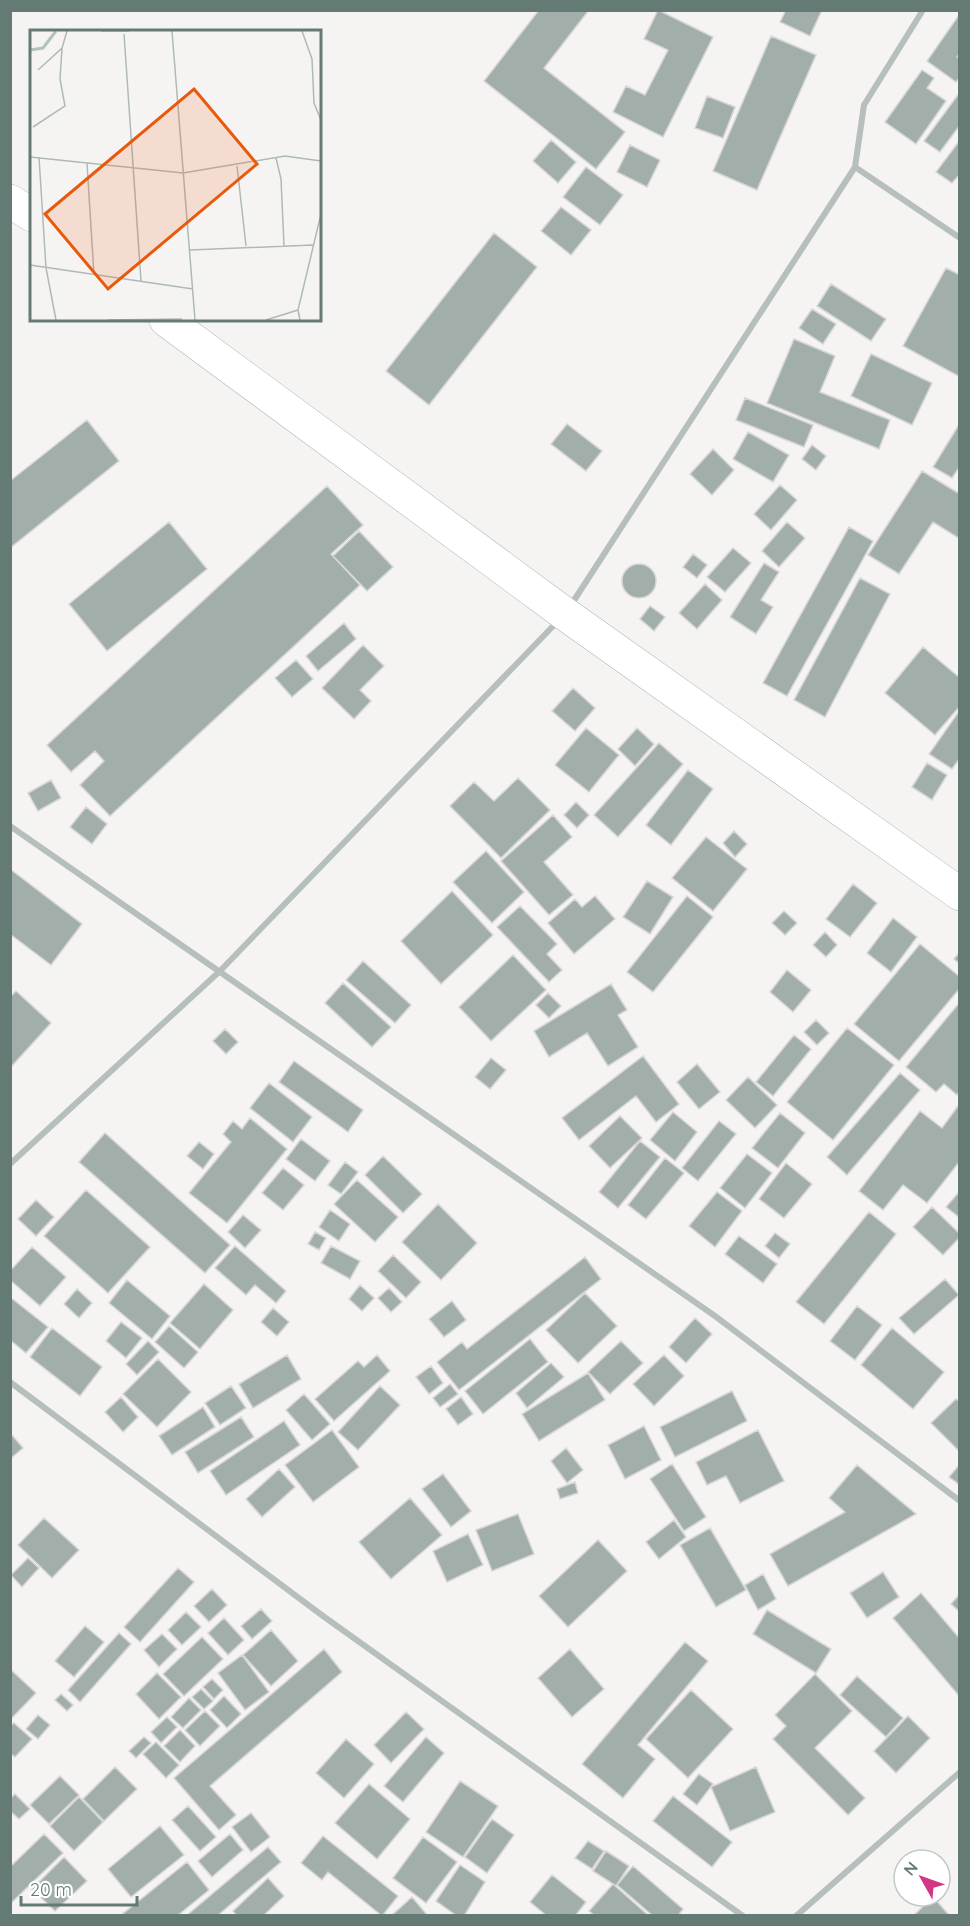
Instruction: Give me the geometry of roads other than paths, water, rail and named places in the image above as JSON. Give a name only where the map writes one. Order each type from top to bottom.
[{"type":"main road","points":[[10,201],[30,214]]},
{"type":"main road","points":[[167,321],[565,614],[960,894]]},
{"type":"street","points":[[10,1164],[220,972],[565,614],[855,167],[864,105],[922,10]]},
{"type":"street","points":[[855,167],[960,238]]},
{"type":"street","points":[[10,826],[715,1316],[960,1502]]},
{"type":"street","points":[[10,1382],[323,1616],[743,1916]]},
{"type":"street","points":[[796,1916],[960,1772]]}]
